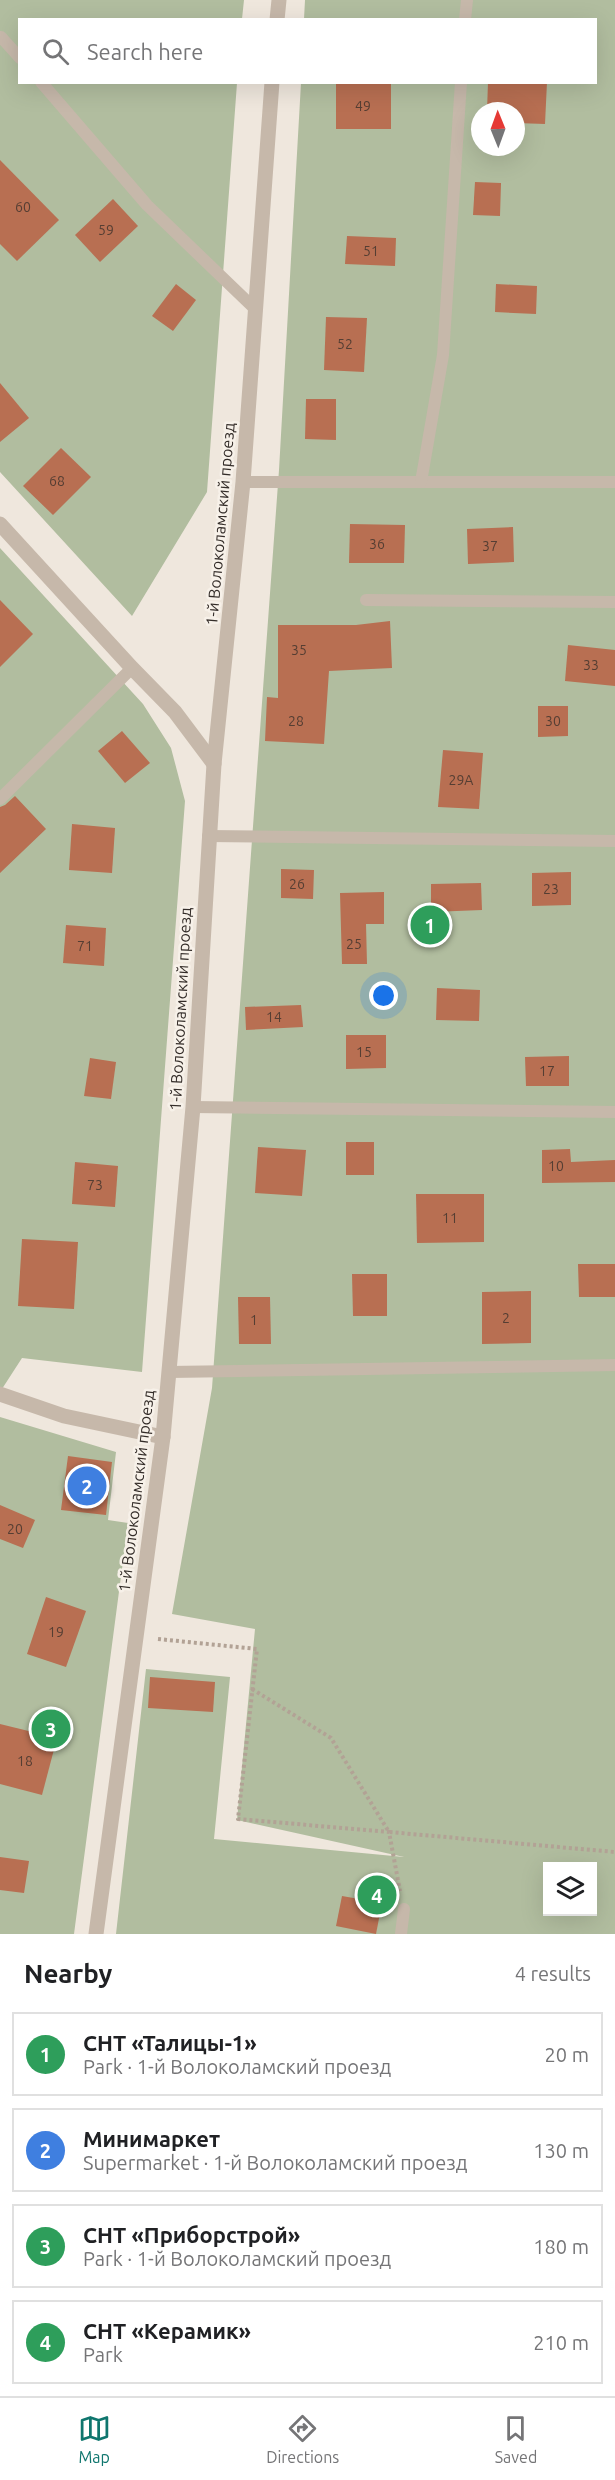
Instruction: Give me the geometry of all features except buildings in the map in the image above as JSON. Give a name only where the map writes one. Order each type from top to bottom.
[{"type":"street","points":[[277,18],[279,0]]},
{"type":"street","name":"1-й Волоколамский проезд","points":[[96,1934],[134,1636],[163,1437],[192,1107],[208,836],[243,482],[272,84]]},
{"type":"street","points":[[0,524],[132,668],[175,711],[214,764]]},
{"type":"street","points":[[0,1394],[64,1416],[163,1437]]},
{"type":"lane","points":[[465,18],[466,0]]},
{"type":"lane","points":[[1,36],[18,56]]},
{"type":"lane","points":[[43,84],[147,205],[254,308]]},
{"type":"lane","points":[[421,482],[443,355],[461,84]]},
{"type":"lane","points":[[243,482],[615,482]]},
{"type":"lane","points":[[366,600],[615,602]]},
{"type":"lane","points":[[0,799],[132,668]]},
{"type":"lane","points":[[208,836],[615,841]]},
{"type":"lane","points":[[192,1107],[615,1112]]},
{"type":"lane","points":[[169,1372],[615,1365]]},
{"type":"lane","points":[[401,1934],[404,1909]]},
{"type":"path","points":[[134,1636],[257,1649],[238,1819],[615,1852]]},
{"type":"path","points":[[252,1689],[331,1738],[389,1833],[404,1909]]},
{"type":"green space","points":[[0,0],[244,0],[242,18],[18,18],[18,84],[237,84],[207,492],[132,616],[0,472]]},
{"type":"green space","points":[[305,0],[615,0],[615,1934],[116,1934],[146,1669],[230,1677],[214,1839],[404,1857],[237,1820],[255,1629],[172,1614],[212,1388],[279,470],[301,84],[597,84],[597,18],[304,18]]},
{"type":"green space","points":[[0,548],[143,704],[171,748],[185,801],[142,1372],[22,1358],[0,1392]]},
{"type":"green space","points":[[0,1417],[116,1452],[108,1520],[128,1523],[74,1934],[0,1934]]},
{"type":"place","name":"СНТ «Талицы-1»","points":[[430,925]]},
{"type":"place","name":"Минимаркет","points":[[87,1486]]},
{"type":"place","name":"СНТ «Приборстрой»","points":[[51,1729]]},
{"type":"place","name":"СНТ «Керамик»","points":[[377,1895]]}]
